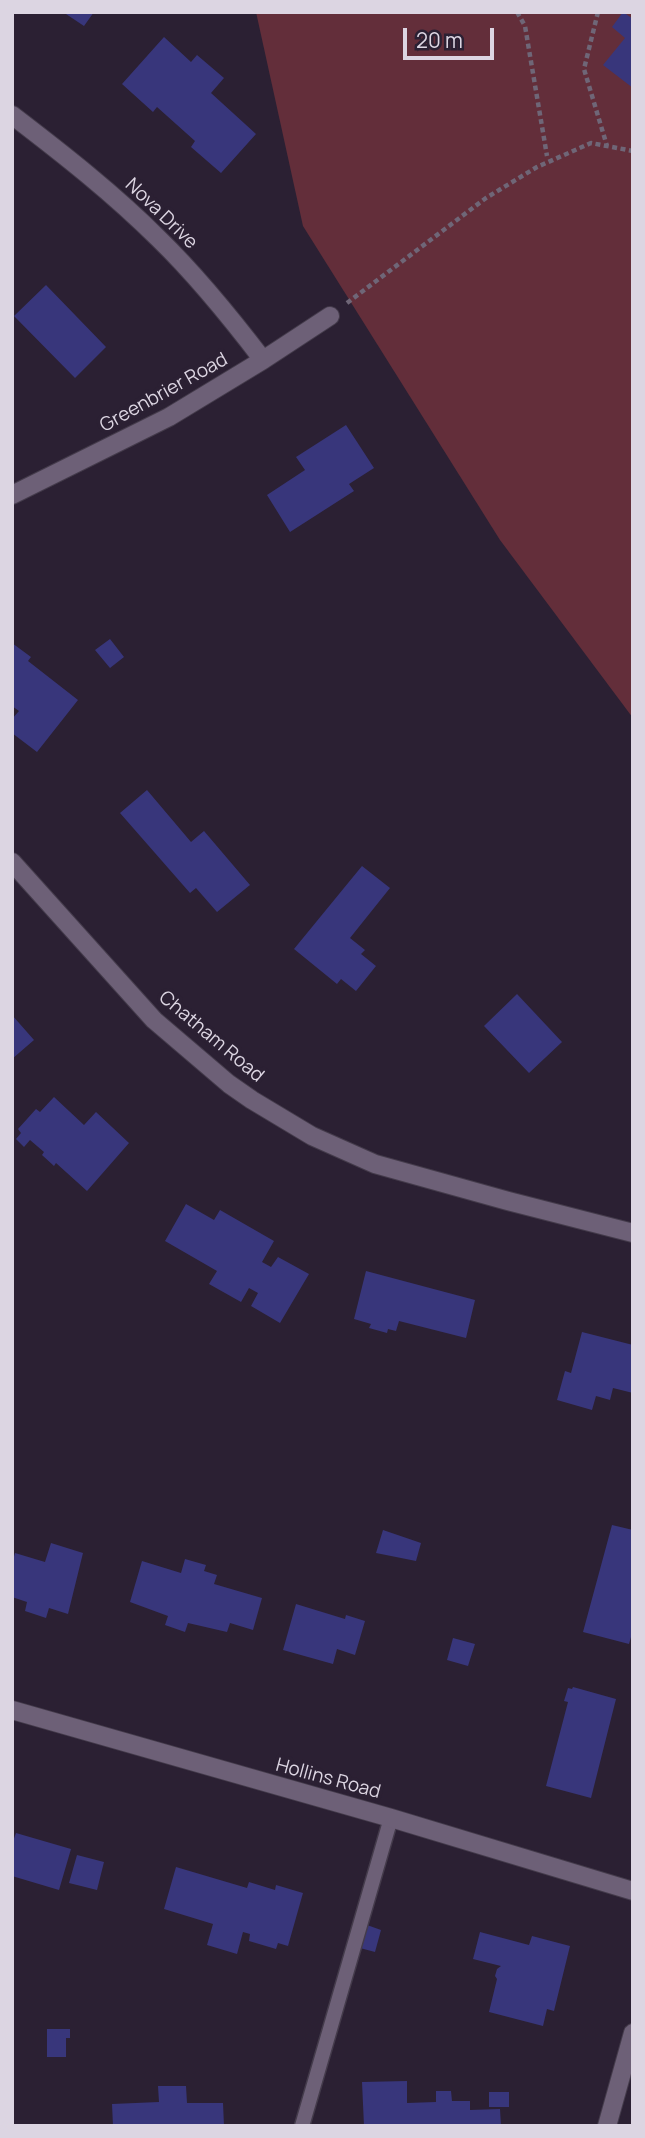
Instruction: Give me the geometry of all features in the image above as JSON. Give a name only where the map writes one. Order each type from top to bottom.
[{"type":"street","name":"Nova Drive","points":[[12,115],[90,176],[160,239],[225,310],[263,360]]},
{"type":"street","name":"Greenbrier Road","points":[[12,495],[169,417],[330,316]]},
{"type":"street","name":"Chatham Road","points":[[12,862],[154,1020],[229,1084],[312,1136],[375,1164],[633,1233]]},
{"type":"street","name":"Hollins Road","points":[[12,1710],[391,1818],[633,1891]]},
{"type":"street","points":[[607,2126],[633,2034]]},
{"type":"lane","points":[[302,2126],[391,1818]]},
{"type":"path","points":[[517,12],[526,26],[547,156]]},
{"type":"path","points":[[598,12],[583,69],[607,146]]},
{"type":"path","points":[[330,316],[486,198],[537,167],[591,143],[633,151]]},
{"type":"shaded area","points":[[256,12],[633,12],[633,718],[500,540],[303,226]]},
{"type":"building","points":[[63,12],[94,12],[84,26]]},
{"type":"building","points":[[623,12],[633,19],[633,88],[603,65],[625,38],[612,27]]},
{"type":"building","points":[[164,37],[191,62],[197,55],[224,78],[211,93],[256,134],[221,173],[191,147],[195,141],[157,107],[153,112],[122,84]]},
{"type":"building","points":[[46,285],[106,347],[75,378],[14,316]]},
{"type":"building","points":[[346,425],[374,468],[349,484],[354,491],[290,532],[267,495],[305,470],[296,457]]},
{"type":"building","points":[[110,639],[124,657],[110,668],[95,650]]},
{"type":"building","points":[[12,643],[31,657],[28,661],[78,700],[37,752],[12,733],[12,719],[19,711],[12,706]]},
{"type":"building","points":[[147,790],[191,842],[204,831],[250,885],[217,912],[196,888],[190,893],[120,813]]},
{"type":"building","points":[[362,866],[390,888],[350,938],[365,950],[361,954],[376,966],[356,991],[341,979],[337,984],[294,949]]},
{"type":"building","points":[[517,994],[562,1042],[529,1073],[484,1026]]},
{"type":"building","points":[[12,1015],[34,1040],[12,1059]]},
{"type":"building","points":[[54,1097],[84,1125],[96,1112],[129,1143],[87,1191],[56,1163],[54,1166],[42,1155],[44,1152],[30,1140],[24,1147],[16,1139],[21,1133],[18,1129],[36,1109],[40,1112]]},
{"type":"building","points":[[186,1204],[214,1220],[220,1210],[274,1241],[262,1262],[271,1267],[278,1257],[309,1274],[280,1323],[251,1306],[258,1293],[249,1288],[241,1302],[209,1284],[217,1271],[165,1241]]},
{"type":"building","points":[[366,1271],[475,1300],[466,1338],[399,1321],[396,1331],[388,1329],[387,1333],[369,1328],[371,1324],[354,1319]]},
{"type":"building","points":[[582,1332],[633,1345],[633,1393],[613,1388],[610,1400],[596,1396],[592,1410],[557,1400],[565,1371],[571,1373]]},
{"type":"building","points":[[612,1525],[633,1530],[633,1630],[629,1644],[583,1632]]},
{"type":"building","points":[[383,1530],[421,1543],[416,1561],[376,1553]]},
{"type":"building","points":[[51,1543],[83,1553],[68,1614],[49,1608],[46,1618],[25,1611],[27,1602],[12,1597],[12,1564],[15,1553],[45,1562]]},
{"type":"building","points":[[185,1559],[206,1565],[204,1571],[217,1575],[214,1584],[262,1598],[253,1630],[230,1623],[227,1632],[188,1623],[185,1632],[165,1625],[168,1616],[130,1602],[142,1561],[181,1573]]},
{"type":"building","points":[[296,1604],[345,1619],[346,1615],[365,1621],[355,1655],[337,1649],[333,1664],[283,1650]]},
{"type":"building","points":[[453,1638],[475,1644],[468,1666],[447,1660]]},
{"type":"building","points":[[568,1688],[616,1699],[591,1798],[546,1786],[568,1702],[564,1701]]},
{"type":"building","points":[[16,1833],[71,1849],[59,1890],[12,1876],[12,1844]]},
{"type":"building","points":[[77,1855],[104,1862],[97,1890],[69,1883]]},
{"type":"building","points":[[176,1867],[247,1888],[249,1882],[275,1890],[276,1885],[303,1893],[288,1946],[278,1943],[276,1949],[249,1941],[250,1934],[243,1932],[237,1954],[207,1945],[213,1924],[164,1909]]},
{"type":"building","points":[[367,1925],[381,1930],[375,1952],[360,1948]]},
{"type":"building","points":[[480,1932],[529,1945],[532,1936],[570,1946],[554,2011],[547,2009],[543,2026],[489,2012],[497,1979],[495,1976],[501,1966],[473,1959]]},
{"type":"building","points":[[47,2029],[70,2029],[70,2038],[66,2038],[66,2057],[47,2057]]},
{"type":"building","points":[[407,2081],[407,2103],[436,2102],[436,2091],[451,2091],[452,2101],[470,2101],[470,2110],[500,2109],[501,2126],[364,2126],[362,2082]]},
{"type":"building","points":[[158,2086],[186,2086],[187,2103],[223,2103],[224,2126],[113,2126],[112,2104],[159,2102]]},
{"type":"building","points":[[489,2092],[509,2092],[509,2107],[489,2107]]}]
